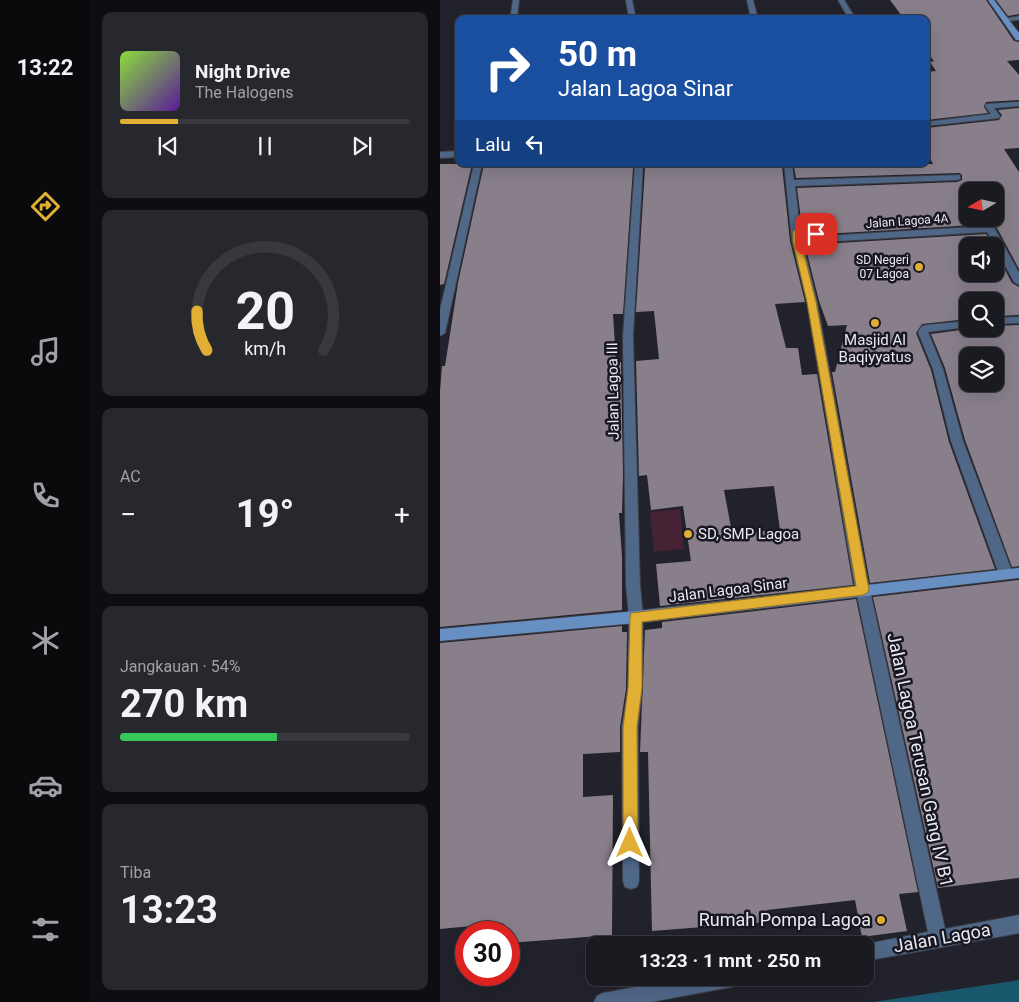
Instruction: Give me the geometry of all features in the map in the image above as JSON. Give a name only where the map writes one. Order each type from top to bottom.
[{"type":"street","points":[[514,15],[516,0]]},
{"type":"street","points":[[629,0],[632,15]]},
{"type":"street","points":[[750,0],[755,15]]},
{"type":"street","points":[[841,0],[850,15]]},
{"type":"street","points":[[991,0],[1019,38]]},
{"type":"street","points":[[1005,19],[1019,18]]},
{"type":"street","points":[[930,124],[996,116],[989,106],[1019,104]]},
{"type":"street","points":[[440,155],[455,154]]},
{"type":"street","points":[[440,333],[477,167]]},
{"type":"street","name":"Jalan Lagoa III","points":[[631,881],[630,727],[635,688],[636,617],[633,585],[628,336],[639,167]]},
{"type":"street","name":"Jalan Lagoa Terusan Gang IV B1","points":[[789,167],[792,183],[797,242],[812,302],[863,590],[938,938]]},
{"type":"street","points":[[792,183],[958,177]]},
{"type":"street","name":"Jalan Lagoa 4A","points":[[797,231],[818,235],[822,239],[990,229],[1019,282]]},
{"type":"street","points":[[1004,321],[1019,320]]},
{"type":"street","points":[[959,325],[926,328],[923,332],[927,347],[938,370],[957,441],[1013,573]]},
{"type":"street","name":"Jalan Lagoa Sinar","points":[[440,635],[636,617],[1013,573]]},
{"type":"street","name":"Jalan Lagoa","points":[[874,950],[1019,924]]},
{"type":"street","points":[[603,1002],[688,986]]},
{"type":"shaded area","points":[[680,509],[684,549],[654,552],[650,512]]},
{"type":"water","points":[[1019,980],[1019,1002],[873,1002]]},
{"type":"building","points":[[890,0],[986,0],[1014,41],[1019,42],[1019,60],[1007,61],[1019,75],[1019,100],[986,102],[984,107],[988,113],[930,120],[930,72],[936,71],[930,62],[934,61],[930,56],[930,15],[901,15]]},
{"type":"building","points":[[996,0],[1019,0],[1019,14],[1008,16]]},
{"type":"building","points":[[1019,108],[1019,148],[1004,149],[1019,172],[1019,269],[1004,241],[1004,237],[1002,237],[997,228],[1004,228],[1004,182],[959,182],[959,226],[825,234],[821,231],[802,227],[797,188],[957,182],[962,180],[962,175],[960,173],[796,178],[794,167],[930,167],[930,164],[933,164],[930,158],[930,128],[999,120],[1002,115],[998,110]]},
{"type":"building","points":[[440,164],[455,164],[455,167],[471,167],[444,284],[440,285]]},
{"type":"building","points":[[483,167],[633,168],[623,314],[613,314],[616,362],[621,362],[623,476],[622,513],[619,513],[622,557],[622,610],[440,627],[440,391],[442,366],[445,366],[458,283]]},
{"type":"building","points":[[782,167],[790,241],[805,302],[775,304],[786,348],[798,348],[802,375],[817,374],[853,585],[660,606],[656,564],[691,561],[683,506],[651,510],[647,475],[639,476],[636,361],[659,359],[654,311],[636,312],[645,168]],"holes":[[[774,486],[780,530],[732,533],[724,490]]]},
{"type":"building","points":[[986,234],[988,237],[959,237],[959,282],[1004,282],[1004,268],[1012,283],[1019,287],[1019,315],[1004,316],[1004,292],[959,292],[959,320],[922,324],[916,333],[931,370],[949,442],[995,569],[870,583],[832,372],[835,372],[847,325],[828,326],[819,301],[803,237],[814,239],[822,244]]},
{"type":"building","points":[[1019,325],[1019,566],[1012,567],[965,440],[945,368],[931,334],[959,330],[959,337],[1004,337],[1004,326]]},
{"type":"building","points":[[1019,580],[1019,878],[938,888],[873,597]]},
{"type":"building","points":[[856,599],[918,892],[899,894],[907,931],[862,936],[855,900],[767,910],[768,922],[652,931],[648,752],[640,752],[645,630],[662,628],[662,622]]},
{"type":"building","points":[[622,626],[622,632],[627,632],[626,689],[620,727],[620,752],[583,754],[583,797],[613,795],[612,935],[520,942],[520,921],[455,921],[455,928],[440,929],[440,643]]},
{"type":"place","name":"SD Negeri 07 Lagoa","points":[[919,267]]},
{"type":"place","name":"Masjid Al Baqiyyatus","points":[[875,323]]},
{"type":"place","name":"SD, SMP Lagoa","points":[[688,534]]},
{"type":"place","name":"Rumah Pompa Lagoa","points":[[881,920]]},
{"type":"route","points":[[630,843],[630,727],[635,688],[636,617],[863,590],[812,302],[797,242],[797,231],[816,234]]}]
